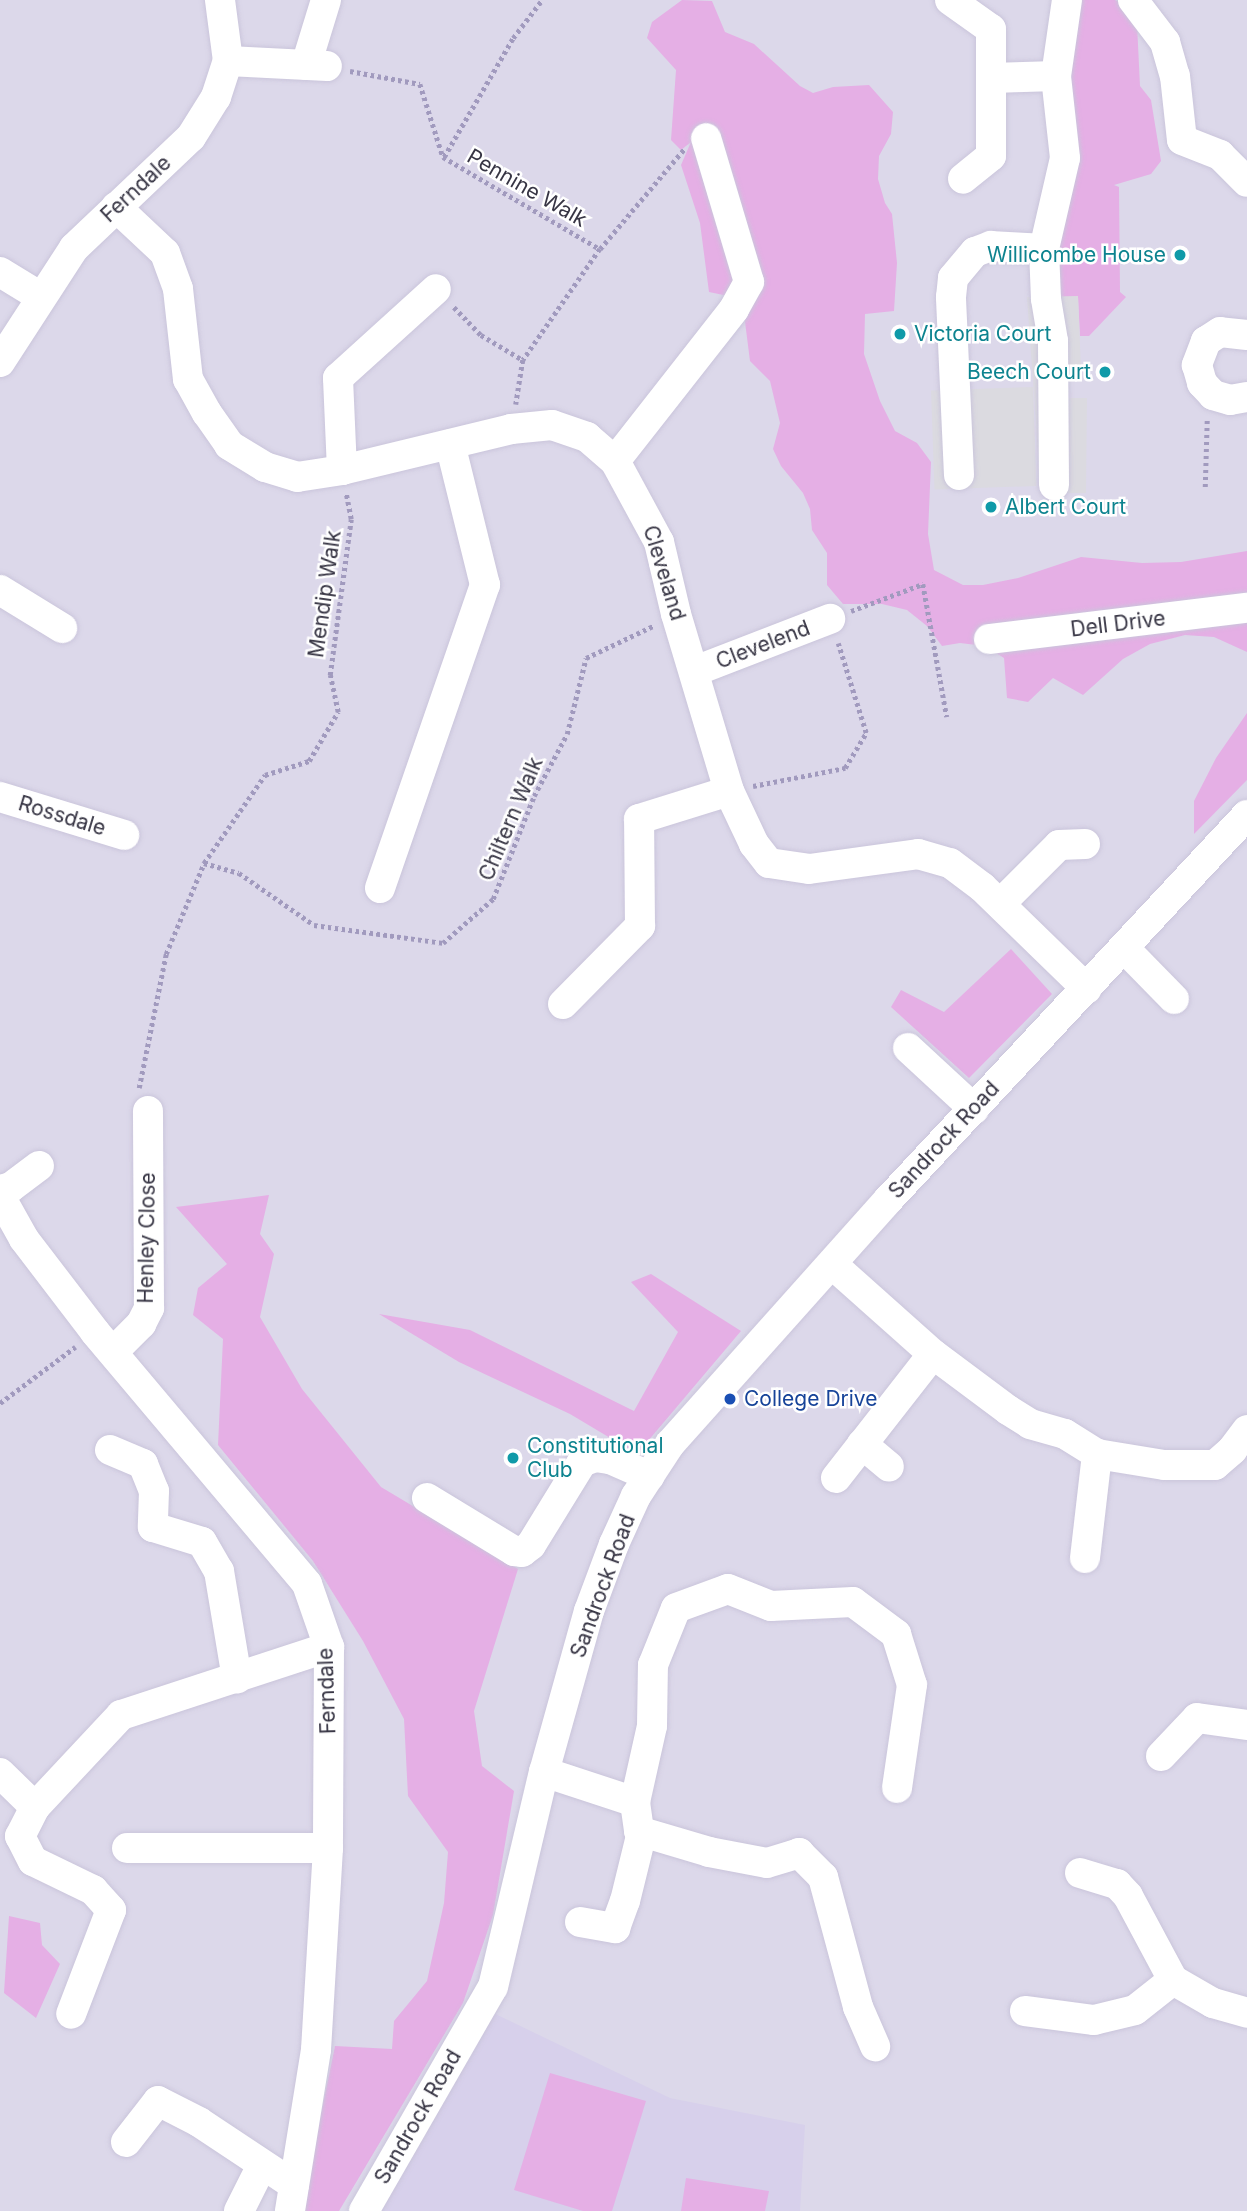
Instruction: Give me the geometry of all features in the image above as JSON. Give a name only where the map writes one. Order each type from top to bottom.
[{"type":"street","name":"Ferndale","points":[[0,362],[74,248],[191,137],[216,97],[228,61],[220,0]]},
{"type":"street","points":[[228,61],[316,66],[326,0]]},
{"type":"street","points":[[950,0],[991,29],[991,156],[963,179]]},
{"type":"street","points":[[1054,485],[1054,341],[1046,299],[1044,249],[1065,158],[1056,76],[1067,0]]},
{"type":"street","points":[[1133,0],[1165,42],[1175,76],[1182,141],[1220,155],[1247,182]]},
{"type":"street","points":[[991,78],[1056,76]]},
{"type":"street","points":[[615,461],[734,309],[749,282],[699,139]]},
{"type":"street","name":"Cleveland","points":[[116,207],[165,253],[177,289],[188,379],[229,445],[265,467],[297,477],[342,470],[511,429],[552,425],[587,437],[615,461],[659,542],[676,614],[729,790],[754,844],[769,863],[809,869],[918,854],[950,863],[1000,904],[1087,989]]},
{"type":"street","points":[[959,475],[951,297],[953,278],[975,252],[991,246],[1044,249]]},
{"type":"street","points":[[0,272],[41,297]]},
{"type":"street","points":[[342,470],[338,378],[436,289]]},
{"type":"street","points":[[1247,335],[1220,332],[1206,341],[1200,351],[1199,377],[1213,395],[1230,400],[1247,397]]},
{"type":"street","points":[[380,888],[485,585],[450,444]]},
{"type":"street","points":[[0,590],[62,628]]},
{"type":"street","name":"Dell Drive","points":[[989,639],[1247,608]]},
{"type":"street","name":"Clevelend","points":[[695,671],[830,619]]},
{"type":"street","points":[[564,1004],[640,926],[639,819],[729,790]]},
{"type":"street","name":"Rossdale","points":[[0,797],[124,835]]},
{"type":"street","name":"Sandrock Road","points":[[364,2211],[493,1987],[544,1772],[589,1611],[614,1544],[649,1476],[670,1444],[889,1199],[1125,949],[1247,815]]},
{"type":"street","points":[[1000,904],[1059,845],[1085,844]]},
{"type":"street","points":[[1125,949],[1174,999]]},
{"type":"street","points":[[908,1048],[974,1109]]},
{"type":"street","name":"Henley Close","points":[[104,1342],[141,1324],[149,1308],[148,1111]]},
{"type":"street","points":[[0,1193],[39,1166]]},
{"type":"street","name":"Ferndale","points":[[0,1193],[23,1239],[104,1342],[307,1584],[329,1647],[328,1848],[316,2050],[292,2198]]},
{"type":"street","points":[[832,1265],[933,1354],[1030,1424],[1065,1434],[1097,1454],[1164,1465],[1215,1465],[1242,1448]]},
{"type":"street","points":[[836,1478],[933,1354]]},
{"type":"street","points":[[862,1444],[889,1467]]},
{"type":"street","points":[[110,1450],[143,1464],[154,1491],[153,1527],[202,1542],[219,1571],[237,1678]]},
{"type":"street","points":[[1083,1558],[1097,1454]]},
{"type":"street","points":[[427,1498],[514,1551],[522,1552],[531,1545],[582,1462],[595,1457],[610,1459],[649,1476]]},
{"type":"street","points":[[875,2046],[858,2007],[824,1877],[799,1853],[767,1863],[709,1852],[639,1831],[635,1802],[652,1727],[653,1665],[676,1608],[728,1589],[771,1606],[853,1602],[896,1634],[912,1685],[897,1788]]},
{"type":"street","points":[[71,2014],[111,1910],[93,1890],[33,1861],[20,1836],[35,1807],[121,1715],[329,1647]]},
{"type":"street","points":[[1161,1756],[1197,1718],[1247,1725]]},
{"type":"street","points":[[544,1772],[635,1802]]},
{"type":"street","points":[[0,1773],[35,1807]]},
{"type":"street","points":[[580,1922],[615,1928],[625,1901],[642,1832]]},
{"type":"street","points":[[127,1847],[328,1848]]},
{"type":"street","points":[[1080,1873],[1117,1884],[1128,1896],[1173,1980],[1213,2003],[1247,2013]]},
{"type":"street","points":[[1025,2011],[1094,2020],[1135,2010],[1173,1980]]},
{"type":"street","points":[[126,2142],[158,2101],[199,2123],[262,2165],[292,2198]]},
{"type":"street","points":[[239,2211],[262,2165]]},
{"type":"path","name":"Pennine Walk","points":[[443,157],[513,38],[542,0]]},
{"type":"path","name":"Pennine Walk","points":[[316,66],[420,84],[443,157],[600,249],[523,360],[511,429]]},
{"type":"path","points":[[600,249],[699,139]]},
{"type":"path","points":[[436,289],[481,335],[523,360]]},
{"type":"path","points":[[1205,487],[1205,437],[1213,395]]},
{"type":"path","name":"Mendip Walk","points":[[148,1111],[138,1085],[166,954],[204,863],[265,775],[309,761],[338,712],[330,675],[351,519],[342,470]]},
{"type":"path","points":[[729,790],[845,768],[866,733],[830,619],[923,584],[947,718]]},
{"type":"path","name":"Chiltern Walk","points":[[204,863],[239,873],[314,925],[443,943],[493,899],[534,796],[567,734],[586,658],[676,614]]},
{"type":"path","points":[[0,1403],[104,1342]]},
{"type":"shaded area","points":[[0,0],[1247,0],[1247,2211],[0,2211]]},
{"type":"shaded area","points":[[682,0],[712,1],[725,32],[754,44],[800,86],[813,93],[833,87],[869,85],[893,112],[891,134],[879,156],[878,179],[885,203],[892,214],[897,263],[894,311],[865,314],[864,354],[880,401],[895,431],[917,443],[931,462],[928,534],[934,570],[963,585],[983,585],[1018,578],[1081,557],[1142,563],[1181,562],[1247,551],[1247,652],[1214,637],[1185,635],[1150,644],[1123,659],[1083,695],[1053,678],[1028,702],[1007,698],[1004,658],[985,646],[960,643],[942,646],[927,626],[907,610],[882,604],[843,604],[827,585],[827,553],[812,530],[810,509],[803,493],[781,466],[773,449],[780,423],[770,381],[750,361],[744,314],[733,297],[709,292],[700,223],[681,165],[691,142],[681,150],[671,140],[676,70],[647,38],[652,22]]},
{"type":"shaded area","points":[[1077,0],[1115,0],[1124,5],[1137,24],[1140,86],[1151,100],[1161,161],[1151,174],[1114,185],[1119,187],[1120,292],[1126,297],[1089,336],[1080,336],[1078,297],[1052,297],[1065,109]]},
{"type":"shaded area","points":[[1078,296],[1081,369],[1061,365],[1061,398],[1087,398],[1086,493],[1041,493],[1027,297]]},
{"type":"shaded area","points":[[1033,387],[1036,486],[935,489],[931,391]]},
{"type":"shaded area","points":[[1247,713],[1247,780],[1194,834],[1194,801],[1216,758]]},
{"type":"shaded area","points":[[1011,949],[1052,994],[969,1078],[891,1007],[901,990],[944,1012]]},
{"type":"shaded area","points":[[269,1195],[260,1234],[274,1254],[260,1317],[302,1389],[381,1487],[518,1569],[474,1711],[482,1766],[514,1791],[493,1915],[463,2003],[339,2211],[301,2211],[335,2046],[392,2049],[394,2021],[427,1981],[444,1903],[448,1852],[408,1796],[404,1719],[363,1641],[313,1561],[218,1445],[223,1339],[193,1315],[198,1288],[227,1264],[176,1207]]},
{"type":"shaded area","points":[[651,1274],[741,1331],[637,1454],[570,1414],[459,1362],[379,1314],[470,1330],[634,1411],[678,1332],[631,1282]]},
{"type":"shaded area","points":[[9,1916],[40,1923],[42,1945],[60,1964],[36,2018],[4,1993]]},
{"type":"shaded area","points":[[485,2009],[670,2098],[805,2125],[800,2211],[372,2211]]},
{"type":"shaded area","points":[[550,2073],[646,2101],[612,2211],[583,2211],[514,2190]]},
{"type":"shaded area","points":[[686,2178],[769,2191],[765,2211],[681,2211]]},
{"type":"place","name":"Willicombe House","points":[[1180,255]]},
{"type":"place","name":"Victoria Court","points":[[900,334]]},
{"type":"place","name":"Beech Court","points":[[1105,372]]},
{"type":"place","name":"Albert Court","points":[[991,507]]},
{"type":"place","name":"College Drive","points":[[730,1399]]},
{"type":"place","name":"Constitutional Club","points":[[513,1458]]}]
